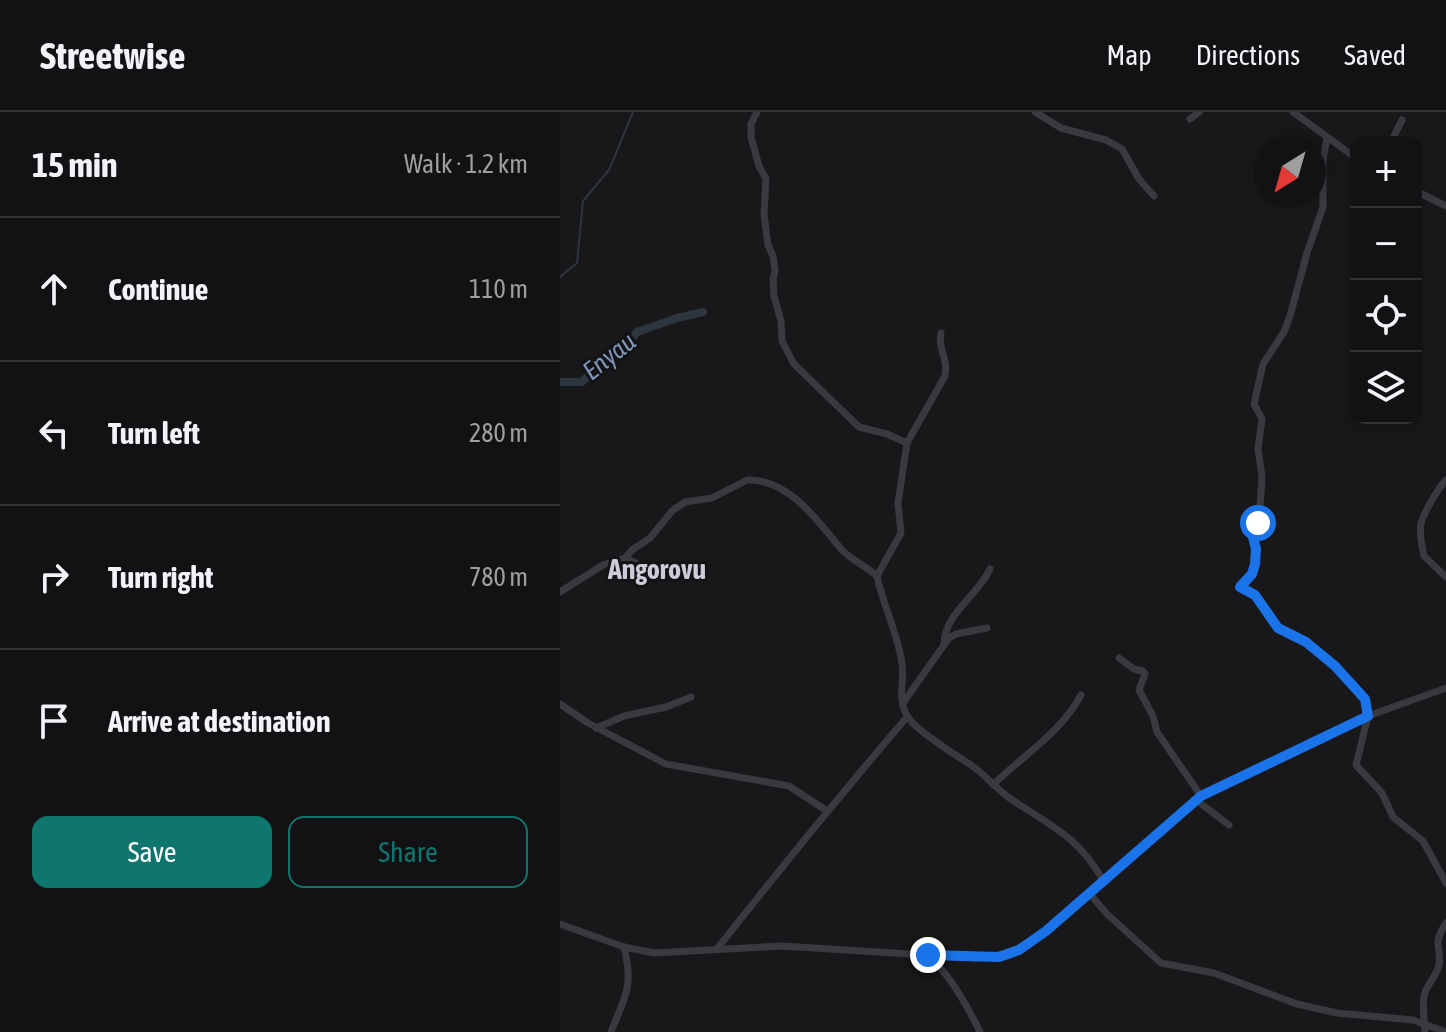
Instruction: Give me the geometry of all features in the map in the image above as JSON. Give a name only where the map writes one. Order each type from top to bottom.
[{"type":"street","points":[[757,112],[751,124],[751,137],[766,179],[765,224],[773,256],[774,296],[786,352],[794,364],[859,427],[907,443]]},
{"type":"street","points":[[1035,112],[1061,128],[1106,140],[1122,149],[1139,179],[1154,196]]},
{"type":"street","points":[[1190,119],[1199,112]]},
{"type":"street","points":[[1293,112],[1350,154]]},
{"type":"street","points":[[1394,136],[1402,120]]},
{"type":"street","points":[[1327,138],[1323,160],[1323,207],[1284,332],[1263,364],[1254,404],[1263,425],[1258,449],[1262,477],[1260,512],[1252,533],[1256,549],[1255,564],[1252,574],[1240,587],[1255,595],[1278,628],[1306,642],[1335,666],[1365,699],[1368,716],[1356,765],[1382,793],[1393,817],[1423,841],[1446,883]]},
{"type":"street","points":[[1422,194],[1446,206]]},
{"type":"street","points":[[877,576],[901,533],[898,503],[907,443],[946,372],[945,356],[940,346],[941,333]]},
{"type":"street","points":[[560,592],[603,565],[625,558],[650,538],[672,511],[685,502],[712,498],[747,480],[774,485],[793,498],[835,539],[842,550],[877,576],[902,663],[900,690],[907,717],[993,785],[1076,842],[1103,880]]},
{"type":"street","points":[[1446,480],[1433,496],[1421,523],[1424,556],[1446,577]]},
{"type":"street","points":[[625,558],[659,574]]},
{"type":"street","points":[[944,644],[946,628],[984,582],[990,569]]},
{"type":"street","points":[[903,703],[944,644],[956,634],[987,628]]},
{"type":"street","points":[[1119,658],[1145,674],[1140,685],[1141,696],[1153,716],[1157,732],[1198,798],[1229,825]]},
{"type":"street","points":[[560,924],[624,947],[654,953],[782,946],[999,957],[1019,950],[1046,931],[1198,798],[1368,716],[1446,688]]},
{"type":"street","points":[[993,785],[1048,738],[1081,695]]},
{"type":"street","points":[[596,728],[624,716],[666,707],[691,697]]},
{"type":"street","points":[[560,704],[596,728],[666,764],[789,786],[827,811]]},
{"type":"street","points":[[717,949],[907,717]]},
{"type":"street","points":[[1089,893],[1115,922],[1161,963],[1214,973],[1260,992],[1320,1010],[1391,1017],[1446,1032]]},
{"type":"street","points":[[1425,1028],[1425,990],[1439,967],[1436,948],[1438,936],[1446,923]]},
{"type":"street","points":[[611,1032],[625,1005],[628,989],[624,947]]},
{"type":"street","points":[[928,955],[938,964],[967,1006],[980,1032]]},
{"type":"waterway","points":[[560,277],[577,263],[583,201],[609,170],[633,112]]},
{"type":"waterway","name":"Enyau","points":[[560,382],[582,382],[605,357],[626,346],[637,332],[703,312]]},
{"type":"district","name":"Angorovu","points":[[657,569]]},
{"type":"route","points":[[928,955],[999,957],[1019,950],[1046,931],[1201,796],[1368,716],[1365,699],[1349,680],[1306,642],[1278,628],[1255,595],[1240,587],[1252,574],[1255,564],[1256,549],[1252,533],[1258,523]]}]
